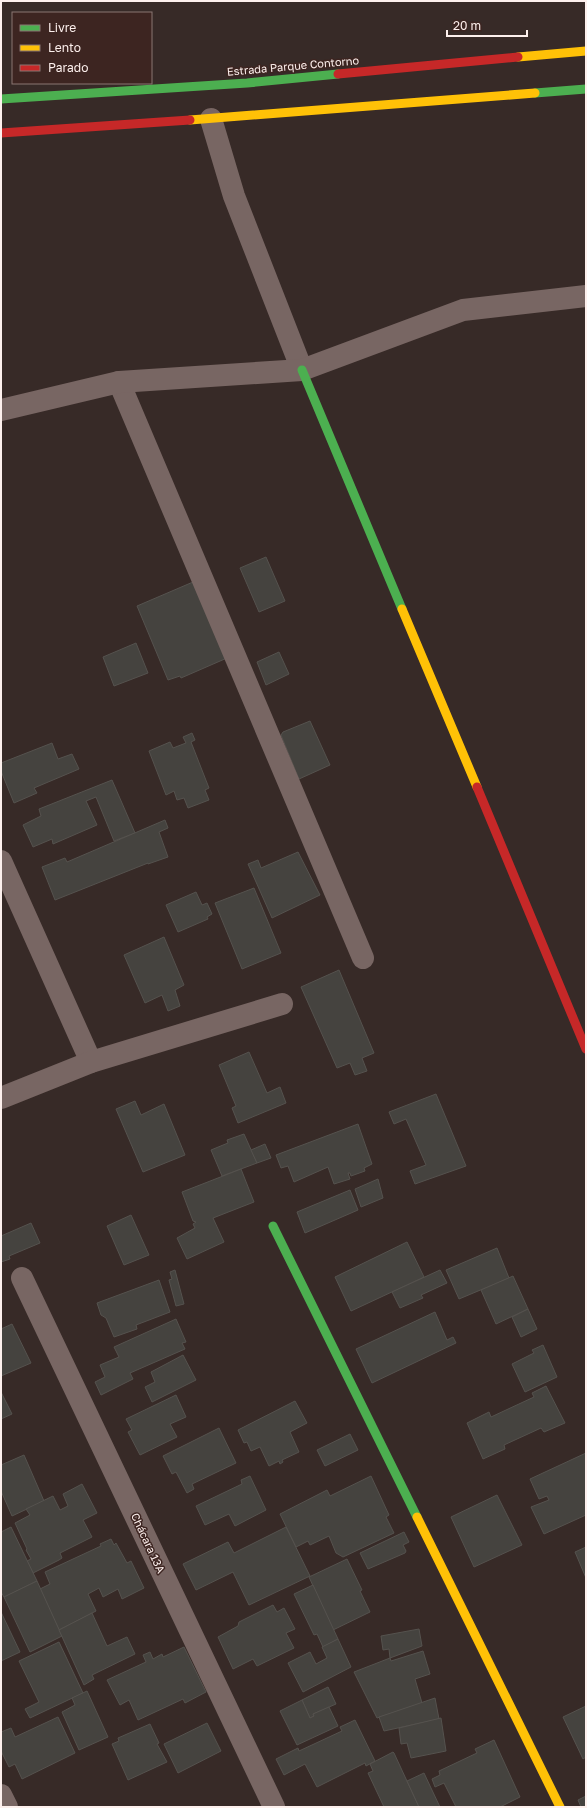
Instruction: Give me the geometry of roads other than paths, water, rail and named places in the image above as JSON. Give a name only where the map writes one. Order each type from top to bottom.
[{"type":"main road","name":"Estrada Parque Contorno","points":[[1,99],[247,83],[586,51]]},
{"type":"main road","points":[[1,133],[211,119],[586,89]]},
{"type":"main road","points":[[302,370],[586,1049]]},
{"type":"main road","points":[[273,1226],[560,1807]]},
{"type":"street","points":[[211,119],[234,196],[302,370]]},
{"type":"street","points":[[1,410],[119,382],[302,370],[463,310],[586,296]]},
{"type":"street","points":[[119,382],[363,958]]},
{"type":"street","points":[[1,861],[91,1062]]},
{"type":"street","points":[[1,1098],[91,1062],[282,1004]]},
{"type":"street","name":"Chácara 13A","points":[[22,1278],[274,1807]]},
{"type":"street","points":[[1,1795],[7,1807]]}]
